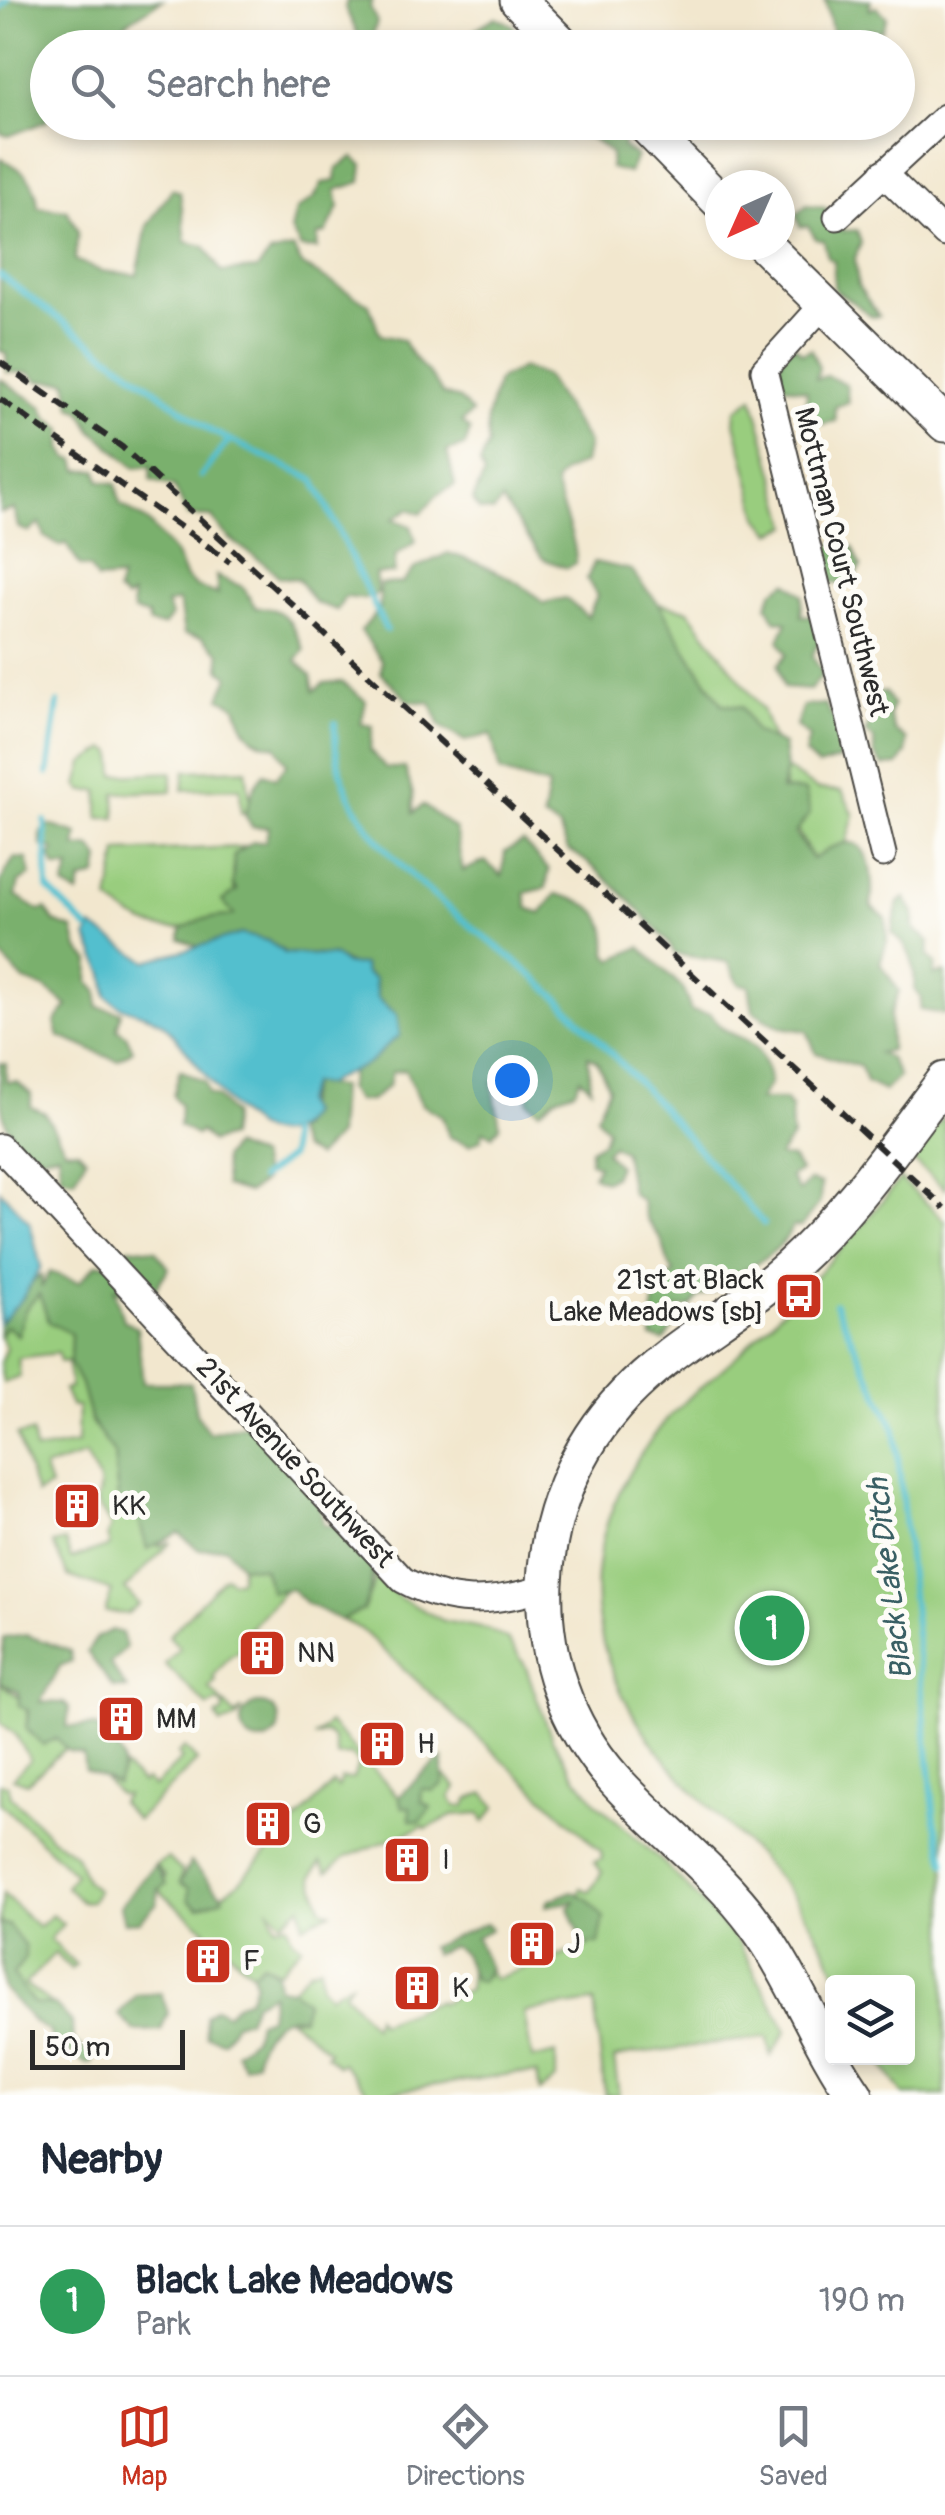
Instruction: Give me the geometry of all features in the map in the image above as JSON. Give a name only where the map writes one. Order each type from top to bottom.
[{"type":"street","points":[[518,0],[548,30]]},
{"type":"street","points":[[837,217],[945,116]]},
{"type":"street","points":[[660,140],[705,187]]},
{"type":"street","points":[[883,173],[945,234]]},
{"type":"street","points":[[779,260],[945,424]]},
{"type":"street","name":"Mottman Court Southwest","points":[[824,305],[764,370],[884,854]]},
{"type":"street","points":[[854,2095],[830,2060],[758,1927],[727,1889],[614,1780],[590,1747],[559,1681],[541,1588],[550,1531],[566,1486],[601,1422],[659,1364],[755,1296],[822,1235],[945,1080]]},
{"type":"street","name":"21st Avenue Southwest","points":[[0,1147],[403,1580],[433,1596],[461,1602],[500,1601],[541,1588]]},
{"type":"green space","points":[[0,0],[162,0],[126,23],[122,30],[30,30],[30,128],[9,136],[0,133]]},
{"type":"green space","points":[[347,0],[373,0],[370,7],[377,22],[374,30],[356,30],[345,8]]},
{"type":"green space","points":[[825,0],[871,0],[869,10],[876,7],[887,17],[882,30],[832,30]]},
{"type":"green space","points":[[496,17],[514,26],[514,30],[474,30]]},
{"type":"green space","points":[[594,140],[622,140],[623,148],[636,156],[629,173],[610,168],[611,154]]},
{"type":"green space","points":[[353,157],[363,165],[361,182],[336,190],[339,207],[326,233],[318,235],[317,249],[301,248],[291,230],[296,210],[314,198],[322,183],[336,181],[337,168]]},
{"type":"green space","points":[[0,159],[27,177],[35,190],[38,207],[67,210],[78,231],[75,260],[101,271],[137,275],[147,226],[172,189],[180,192],[186,242],[205,246],[221,272],[257,269],[270,254],[293,248],[302,265],[369,304],[380,335],[403,340],[442,394],[460,399],[472,413],[462,422],[470,430],[465,446],[447,451],[455,485],[437,495],[421,514],[409,509],[393,519],[411,526],[416,542],[396,555],[394,573],[375,574],[378,594],[364,599],[345,597],[337,610],[315,603],[298,579],[279,577],[226,535],[212,517],[188,516],[174,487],[151,480],[151,466],[135,468],[92,430],[81,411],[72,407],[67,381],[38,381],[30,373],[7,372],[6,353],[0,351]]},
{"type":"green space","points":[[807,205],[826,208],[829,217],[840,222],[842,231],[857,230],[861,243],[855,258],[858,286],[879,316],[873,317],[834,289],[834,261],[828,258],[824,241],[816,239],[808,226],[800,227],[796,214]]},
{"type":"green space","points":[[794,345],[802,353],[811,349],[819,368],[816,379],[827,376],[846,384],[848,402],[835,407],[836,421],[822,424],[806,411],[807,391],[775,383],[782,356]]},
{"type":"green space","points":[[522,368],[545,376],[588,443],[584,463],[564,472],[555,483],[575,553],[576,563],[567,568],[543,559],[502,501],[493,512],[479,510],[473,500],[484,475],[480,464],[488,445],[487,418],[498,380]]},
{"type":"green space","points":[[0,379],[43,407],[47,417],[63,429],[62,448],[68,458],[76,460],[79,470],[97,470],[100,481],[116,484],[120,504],[148,522],[196,587],[218,594],[216,576],[243,587],[256,608],[275,610],[287,619],[304,650],[296,660],[311,675],[314,691],[324,683],[342,682],[366,701],[361,724],[373,726],[370,750],[386,768],[405,768],[413,794],[413,813],[423,805],[455,829],[463,871],[485,861],[502,876],[505,852],[523,842],[549,870],[546,888],[525,893],[528,908],[541,914],[556,894],[590,906],[602,919],[607,954],[613,960],[640,947],[683,988],[691,1011],[711,1014],[719,1025],[758,1051],[770,1083],[759,1100],[784,1100],[791,1107],[792,1137],[779,1156],[792,1158],[800,1171],[790,1177],[799,1192],[809,1181],[821,1184],[820,1202],[802,1226],[792,1227],[780,1245],[762,1260],[720,1278],[716,1291],[698,1297],[691,1307],[675,1309],[678,1321],[664,1341],[652,1338],[653,1311],[656,1294],[674,1272],[661,1240],[646,1218],[642,1201],[631,1193],[624,1152],[612,1145],[605,1152],[618,1165],[613,1177],[604,1181],[593,1176],[598,1165],[590,1162],[590,1149],[603,1142],[607,1129],[596,1117],[609,1088],[597,1061],[588,1056],[591,1088],[580,1078],[575,1090],[556,1097],[540,1111],[528,1102],[530,1068],[508,1089],[492,1082],[500,1126],[493,1135],[483,1131],[481,1139],[470,1145],[449,1137],[442,1116],[422,1105],[405,1070],[392,1072],[389,1085],[371,1101],[357,1101],[347,1089],[352,1070],[382,1048],[395,1024],[397,1015],[377,998],[374,979],[334,956],[286,953],[268,941],[241,934],[203,948],[180,939],[182,929],[202,919],[234,915],[222,901],[237,890],[233,886],[234,855],[253,842],[265,842],[269,827],[252,827],[245,815],[254,787],[264,773],[276,778],[287,764],[276,746],[249,734],[236,706],[220,698],[229,676],[220,669],[220,653],[202,637],[184,634],[179,601],[167,604],[171,617],[164,626],[149,624],[148,616],[133,611],[132,595],[126,599],[117,592],[121,578],[97,580],[90,568],[80,566],[66,543],[60,546],[45,537],[40,523],[29,532],[18,527],[14,509],[0,513]]},
{"type":"green space","points":[[753,397],[789,526],[772,533],[759,517],[735,423],[736,410]]},
{"type":"green space","points":[[834,543],[853,547],[861,566],[848,586],[826,581],[822,555]]},
{"type":"green space","points":[[448,553],[511,579],[543,603],[565,598],[588,617],[597,596],[587,579],[594,562],[632,570],[663,609],[722,704],[742,707],[755,732],[783,745],[786,769],[781,790],[805,791],[810,813],[795,833],[812,859],[841,844],[860,847],[869,864],[871,906],[886,918],[887,941],[880,963],[899,991],[890,1015],[890,1050],[878,1053],[890,1059],[899,1077],[884,1091],[866,1082],[861,1067],[816,1053],[807,1031],[780,1027],[753,1011],[749,986],[739,984],[728,962],[675,954],[643,914],[609,881],[568,850],[559,828],[543,818],[548,786],[500,772],[491,734],[465,741],[440,726],[431,703],[409,701],[381,673],[382,661],[361,631],[380,608],[380,584],[402,583],[414,569]]},
{"type":"green space","points":[[787,582],[803,595],[801,616],[816,615],[822,635],[812,656],[823,674],[810,690],[784,688],[778,665],[787,654],[779,640],[787,622],[775,620],[767,605],[773,591]]},
{"type":"green space","points":[[655,603],[688,610],[762,709],[773,740],[755,732],[742,707],[722,704]]},
{"type":"green space","points":[[885,692],[893,705],[889,715],[895,731],[907,740],[906,753],[898,765],[883,766],[874,754],[874,739],[865,733],[872,719],[864,709],[870,693]]},
{"type":"green space","points":[[825,704],[834,720],[847,727],[847,746],[838,760],[818,766],[805,754],[809,737],[796,726],[803,706]]},
{"type":"green space","points":[[106,749],[113,752],[115,775],[172,772],[172,791],[115,793],[116,818],[99,818],[99,791],[84,791],[78,786],[84,763]]},
{"type":"green space","points":[[246,769],[250,801],[246,812],[241,813],[240,788],[183,790],[185,771]]},
{"type":"green space","points":[[786,769],[817,789],[842,791],[854,815],[846,843],[813,860],[787,806]]},
{"type":"green space","points":[[50,825],[78,834],[76,848],[91,847],[100,859],[97,876],[81,881],[78,895],[64,886],[70,868],[55,868],[50,856],[55,850],[41,845],[41,832]]},
{"type":"green space","points":[[243,847],[234,856],[235,915],[169,929],[142,922],[109,901],[118,852]]},
{"type":"green space","points":[[14,858],[27,859],[31,875],[19,882],[16,896],[40,911],[46,909],[54,922],[73,929],[78,949],[90,961],[89,982],[98,992],[98,1007],[121,1012],[117,1029],[126,1035],[133,1050],[118,1060],[59,1037],[55,1022],[68,1006],[45,988],[24,981],[0,955],[0,882]]},
{"type":"green space","points":[[905,898],[914,912],[914,929],[930,941],[928,956],[936,964],[934,975],[945,972],[945,1014],[920,1010],[921,997],[914,989],[911,958],[892,933],[898,903]]},
{"type":"green space","points":[[0,1063],[6,1064],[6,1082],[17,1082],[31,1094],[31,1107],[45,1113],[65,1149],[78,1150],[86,1158],[75,1179],[61,1177],[58,1153],[29,1159],[12,1136],[2,1106]]},
{"type":"green space","points":[[180,1070],[205,1082],[208,1094],[217,1097],[232,1115],[229,1137],[211,1142],[200,1131],[196,1135],[179,1126],[180,1105],[173,1096]]},
{"type":"green space","points":[[311,1083],[340,1087],[337,1136],[317,1157],[301,1149],[294,1132],[299,1128]]},
{"type":"green space","points":[[945,1115],[945,1189],[912,1160]]},
{"type":"green space","points":[[232,1146],[259,1157],[264,1181],[248,1193],[225,1186],[223,1158]]},
{"type":"green space","points":[[900,1179],[945,1220],[945,2095],[904,2095],[883,2065],[915,2065],[915,1975],[838,1975],[816,1932],[784,1885],[692,1790],[642,1728],[620,1689],[605,1650],[597,1611],[597,1572],[604,1534],[617,1496],[638,1459],[673,1413],[737,1356],[845,1244]]},
{"type":"green space","points":[[129,1247],[155,1250],[169,1268],[153,1292],[130,1295],[114,1289],[123,1320],[137,1328],[143,1383],[191,1383],[196,1413],[209,1433],[246,1424],[319,1495],[323,1525],[347,1526],[368,1556],[371,1586],[363,1610],[341,1620],[306,1603],[291,1589],[271,1592],[263,1568],[241,1566],[225,1547],[199,1550],[179,1533],[147,1549],[138,1516],[119,1509],[114,1453],[91,1422],[81,1384],[70,1363],[71,1334],[49,1322],[39,1294],[25,1310],[18,1335],[6,1326],[0,1336],[0,1303],[42,1275],[41,1288],[50,1272],[79,1282],[97,1264],[122,1264]]},
{"type":"green space","points":[[40,1293],[71,1334],[70,1363],[81,1384],[91,1422],[114,1453],[119,1509],[138,1516],[159,1546],[171,1542],[125,1589],[139,1604],[127,1614],[105,1612],[112,1591],[68,1576],[53,1544],[65,1541],[71,1559],[110,1546],[107,1536],[111,1526],[96,1502],[99,1482],[85,1455],[44,1468],[50,1487],[36,1494],[17,1435],[32,1433],[35,1451],[77,1444],[78,1406],[71,1406],[64,1390],[71,1388],[67,1361],[60,1362],[58,1353],[18,1358],[20,1377],[3,1383],[0,1363],[6,1348],[0,1336],[5,1325],[17,1335],[25,1310]]},
{"type":"green space","points":[[241,1566],[264,1568],[271,1592],[285,1590],[250,1628],[254,1632],[247,1639],[252,1645],[230,1656],[213,1677],[216,1681],[209,1688],[235,1715],[242,1709],[236,1719],[221,1724],[216,1716],[223,1714],[224,1706],[217,1702],[208,1707],[165,1664],[180,1648],[169,1636],[225,1576],[232,1581],[240,1579]]},
{"type":"green space","points":[[373,1572],[400,1598],[444,1621],[487,1629],[508,1640],[525,1665],[552,1739],[573,1773],[597,1803],[665,1864],[737,1940],[787,2031],[771,2056],[768,2037],[632,2054],[614,2059],[619,2095],[605,2095],[594,2002],[524,2012],[532,2059],[556,2053],[556,2079],[540,2092],[537,2074],[518,2073],[371,2095],[342,2063],[338,2066],[326,2055],[329,2051],[287,2017],[301,2018],[291,1990],[309,1970],[320,1966],[321,1987],[329,1995],[350,1983],[344,1993],[373,2026],[376,2016],[379,2023],[439,2000],[441,2003],[468,1989],[470,1971],[474,1979],[487,1976],[489,1969],[494,1979],[589,1946],[579,1893],[581,1888],[590,1892],[602,1872],[594,1862],[602,1859],[601,1851],[361,1629],[341,1620],[363,1610],[375,1581]]},
{"type":"green space","points":[[112,1630],[122,1633],[126,1647],[110,1664],[127,1689],[113,1687],[87,1652],[97,1637]]},
{"type":"green space","points":[[26,1635],[70,1651],[72,1661],[60,1666],[40,1702],[64,1703],[69,1708],[67,1727],[96,1726],[121,1756],[117,1784],[85,1770],[83,1755],[68,1751],[57,1738],[43,1745],[26,1728],[29,1711],[19,1706],[19,1692],[0,1682],[4,1638]]},
{"type":"green space","points":[[0,1682],[25,1703],[26,1729],[43,1745],[57,1738],[66,1748],[27,1783],[13,1778],[30,1760],[16,1735],[0,1722]]},
{"type":"green space","points":[[260,1704],[274,1709],[279,1723],[274,1737],[260,1742],[246,1737],[241,1723],[246,1709]]},
{"type":"green space","points":[[329,1723],[399,1797],[402,1807],[421,1801],[422,1788],[444,1775],[456,1787],[450,1797],[455,1806],[464,1807],[469,1799],[484,1793],[496,1807],[484,1822],[480,1813],[454,1815],[346,1857],[327,1872],[321,1862],[312,1877],[322,1909],[331,1912],[303,1925],[301,1906],[282,1922],[268,1907],[276,1926],[287,1924],[292,1938],[302,1946],[279,1971],[263,1963],[252,1973],[219,1942],[215,1945],[203,1934],[206,1930],[165,1896],[159,1889],[165,1876],[155,1865],[168,1858],[182,1871],[180,1883],[224,1894],[238,1883],[333,1783],[338,1788],[341,1779],[353,1779],[358,1764],[350,1755],[337,1756],[333,1739],[326,1733],[314,1737]]},
{"type":"green space","points":[[185,1748],[197,1761],[137,1820],[120,1803],[126,1795],[119,1795],[102,1777],[116,1784],[124,1767],[142,1784],[146,1780],[154,1787],[182,1759],[178,1754]]},
{"type":"green space","points":[[443,1758],[443,1784],[433,1791],[422,1789],[421,1801],[431,1807],[420,1822],[410,1820],[410,1807],[402,1807],[399,1797]]},
{"type":"green space","points":[[0,1783],[8,1785],[11,1796],[51,1837],[76,1855],[86,1881],[97,1890],[91,1901],[81,1902],[66,1887],[75,1874],[0,1803]]},
{"type":"green space","points":[[191,1862],[224,1898],[199,1907],[189,1900],[189,1888],[180,1883]]},
{"type":"green space","points":[[155,1865],[166,1884],[159,1889],[157,1903],[140,1921],[124,1922],[120,1906]]},
{"type":"green space","points":[[572,1891],[588,1899],[604,1918],[599,1943],[584,1945],[569,1908],[575,1901],[546,1906],[548,1901]]},
{"type":"green space","points":[[3,1894],[38,1927],[52,1915],[63,1924],[50,1939],[76,1965],[71,1969],[55,1953],[25,1984],[53,2005],[43,2008],[34,2004],[12,1973],[19,1968],[8,1925],[0,1923]]},
{"type":"green space","points":[[0,1923],[8,1925],[25,1947],[25,1958],[13,1974],[34,2004],[55,2005],[72,2023],[73,2041],[91,2055],[92,2063],[86,2064],[51,2039],[50,2032],[34,2022],[3,1988]]},
{"type":"green space","points":[[486,1923],[491,1929],[476,1937],[489,1969],[480,1982],[474,1980],[463,1954],[452,1946],[434,1954],[430,1947]]},
{"type":"green space","points":[[263,1963],[276,1972],[278,1988],[293,1990],[306,2001],[302,2018],[277,2022],[264,2035],[256,2061],[244,2066],[235,2052],[253,2038],[258,2021],[269,2017],[272,1993],[254,2003],[247,2019],[235,2023],[223,2041],[206,2036],[205,2016],[215,2008],[227,2014],[237,2003],[249,1999],[255,1983],[252,1973]]},
{"type":"green space","points":[[161,1993],[168,2013],[161,2030],[134,2031],[118,2014],[137,1995]]},
{"type":"water","points":[[92,927],[147,961],[241,934],[268,941],[285,953],[335,956],[345,964],[363,965],[365,974],[374,979],[377,998],[397,1015],[400,1036],[364,1066],[326,1085],[311,1083],[303,1103],[309,1113],[291,1131],[271,1134],[251,1124],[231,1105],[162,1023],[120,1006],[107,996],[104,974],[87,937]]},
{"type":"water","points":[[0,1190],[30,1223],[41,1267],[22,1299],[0,1323]]},
{"type":"waterway","points":[[0,8],[7,0]]},
{"type":"waterway","points":[[0,275],[211,431],[314,480],[386,630]]},
{"type":"waterway","points":[[201,476],[229,440]]},
{"type":"waterway","points":[[48,774],[58,703]]},
{"type":"waterway","points":[[335,723],[340,768],[357,809],[384,847],[455,914],[563,1003],[764,1224]]},
{"type":"waterway","points":[[45,821],[48,889],[88,929]]},
{"type":"waterway","points":[[260,1179],[290,1156],[289,1134]]},
{"type":"waterway","name":"Black Lake Ditch","points":[[835,1304],[895,1429],[935,1820],[945,1862]]},
{"type":"railway","points":[[0,362],[122,447],[945,1208]]},
{"type":"railway","points":[[0,399],[230,562]]},
{"type":"place","name":"21st at Black Lake Meadows [sb]","points":[[799,1296]]},
{"type":"place","name":"KK","points":[[77,1506]]},
{"type":"place","name":"Black Lake Meadows","points":[[772,1628]]},
{"type":"place","name":"NN","points":[[262,1653]]},
{"type":"place","name":"MM","points":[[121,1719]]},
{"type":"place","name":"H","points":[[382,1744]]},
{"type":"place","name":"G","points":[[268,1824]]},
{"type":"place","name":"I","points":[[407,1860]]},
{"type":"place","name":"J","points":[[532,1944]]},
{"type":"place","name":"F","points":[[208,1961]]},
{"type":"place","name":"K","points":[[417,1988]]}]
